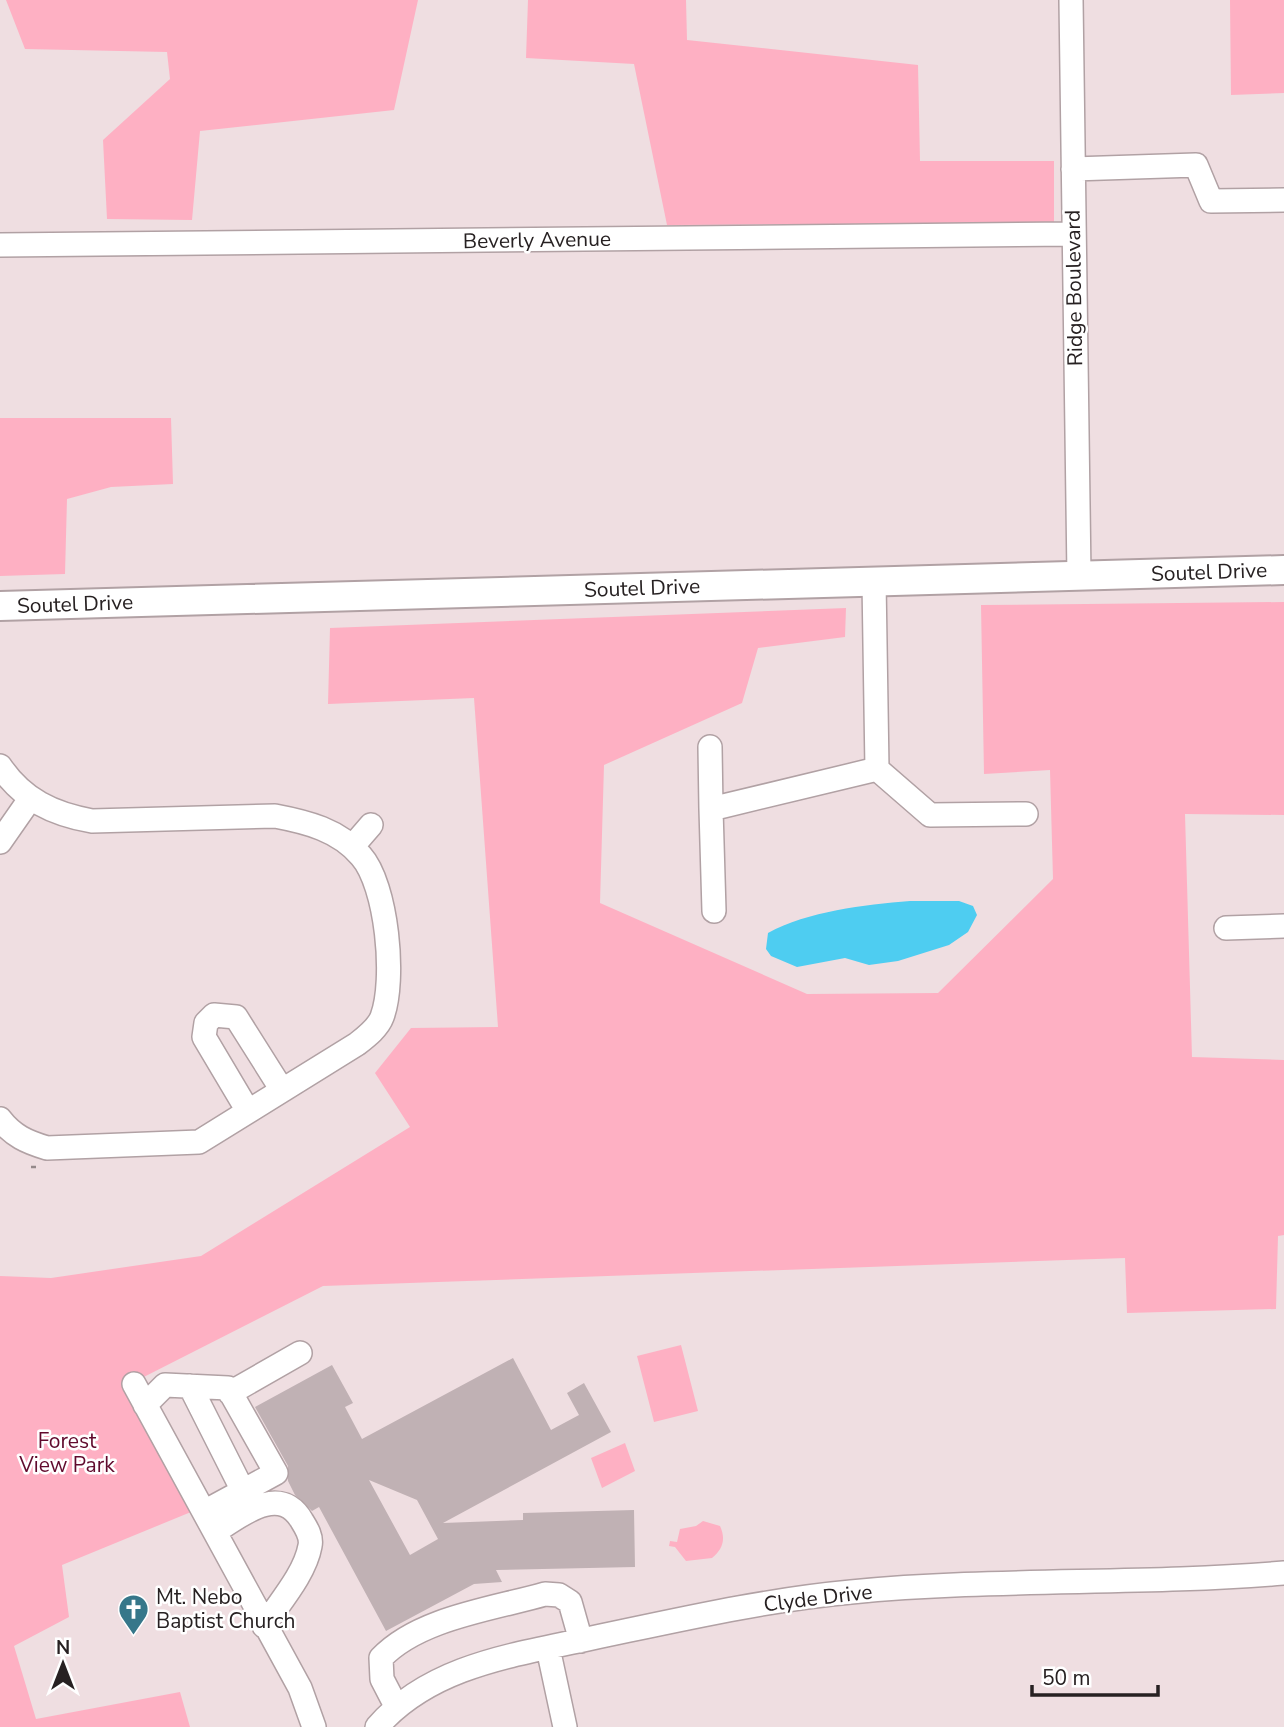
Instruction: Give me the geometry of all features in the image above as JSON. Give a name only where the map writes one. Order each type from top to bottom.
[{"type":"main road","name":"Soutel Drive","points":[[0,606],[1284,570]]},
{"type":"street","name":"Ridge Boulevard","points":[[1071,0],[1079,576]]},
{"type":"street","points":[[1073,169],[1196,165],[1211,201],[1284,200]]},
{"type":"street","name":"Beverly Avenue","points":[[0,245],[1073,234]]},
{"type":"street","points":[[874,581],[877,769],[930,815],[1026,814]]},
{"type":"street","points":[[710,747],[714,911]]},
{"type":"street","points":[[0,766],[30,799],[54,813],[92,821],[275,816],[303,821],[331,832],[352,847],[374,875],[386,920],[387,963],[386,999],[382,1018],[358,1044],[199,1142],[180,1145],[47,1148],[24,1140],[4,1125]]},
{"type":"street","points":[[712,809],[877,769]]},
{"type":"street","points":[[0,842],[30,799]]},
{"type":"street","points":[[352,847],[370,825]]},
{"type":"street","points":[[1226,928],[1284,926]]},
{"type":"street","points":[[248,1111],[204,1037],[206,1023],[214,1015],[236,1017],[282,1090]]},
{"type":"street","points":[[230,1393],[300,1353]]},
{"type":"street","points":[[134,1384],[300,1688],[316,1725]]},
{"type":"street","points":[[145,1405],[165,1385],[228,1388],[276,1473],[243,1491],[209,1522]]},
{"type":"street","points":[[190,1386],[243,1491]]},
{"type":"street","points":[[209,1522],[264,1504],[279,1502],[290,1506],[308,1531],[311,1543],[307,1559],[264,1626]]},
{"type":"street","name":"Clyde Drive","points":[[377,1727],[396,1706],[442,1676],[548,1648],[760,1604],[851,1592],[1284,1573]]},
{"type":"street","points":[[396,1706],[382,1679],[381,1658],[397,1641],[422,1629],[545,1594],[558,1595],[570,1602],[581,1641]]},
{"type":"street","points":[[548,1648],[565,1727]]},
{"type":"green space","points":[[6,0],[418,0],[394,110],[200,131],[192,220],[107,219],[103,140],[170,79],[167,52],[25,49]]},
{"type":"green space","points":[[528,0],[686,0],[687,40],[918,65],[920,161],[1054,161],[1054,223],[667,225],[634,64],[526,58]]},
{"type":"green space","points":[[1230,0],[1284,0],[1284,93],[1231,95]]},
{"type":"green space","points":[[0,418],[171,418],[173,484],[111,487],[67,499],[65,574],[0,576]]},
{"type":"green space","name":"Forest View Park","points":[[1284,602],[1284,815],[1185,814],[1192,1057],[1284,1060],[1284,1235],[1278,1236],[1276,1309],[1127,1313],[1125,1258],[323,1286],[126,1386],[191,1512],[62,1565],[69,1617],[14,1646],[36,1719],[180,1692],[190,1727],[0,1727],[0,1276],[51,1278],[201,1256],[410,1127],[375,1073],[411,1028],[498,1027],[474,698],[328,704],[330,628],[846,608],[845,637],[758,648],[742,703],[604,765],[600,903],[807,994],[938,993],[1053,879],[1050,770],[984,774],[981,605]]},
{"type":"green space","points":[[681,1345],[698,1411],[654,1422],[637,1356]]},
{"type":"green space","points":[[625,1443],[635,1471],[602,1488],[591,1458]]},
{"type":"green space","points":[[703,1521],[720,1526],[723,1535],[721,1547],[712,1558],[686,1561],[675,1547],[669,1546],[670,1541],[677,1542],[680,1529],[696,1526]]},
{"type":"water","points":[[910,901],[959,901],[973,906],[977,915],[968,932],[949,945],[898,961],[869,965],[845,958],[797,967],[771,956],[766,949],[768,933],[801,919],[855,907]]},
{"type":"building","points":[[513,1358],[551,1430],[579,1415],[567,1393],[584,1383],[611,1432],[443,1523],[523,1520],[523,1513],[634,1510],[635,1567],[496,1570],[502,1582],[474,1584],[386,1631],[319,1507],[312,1511],[295,1495],[288,1481],[288,1466],[255,1407],[332,1365],[353,1403],[345,1407],[362,1439]],"holes":[[[369,1480],[417,1500],[438,1539],[410,1555]]]},
{"type":"place","name":"Mt. Nebo Baptist Church","points":[[133,1636]]}]
